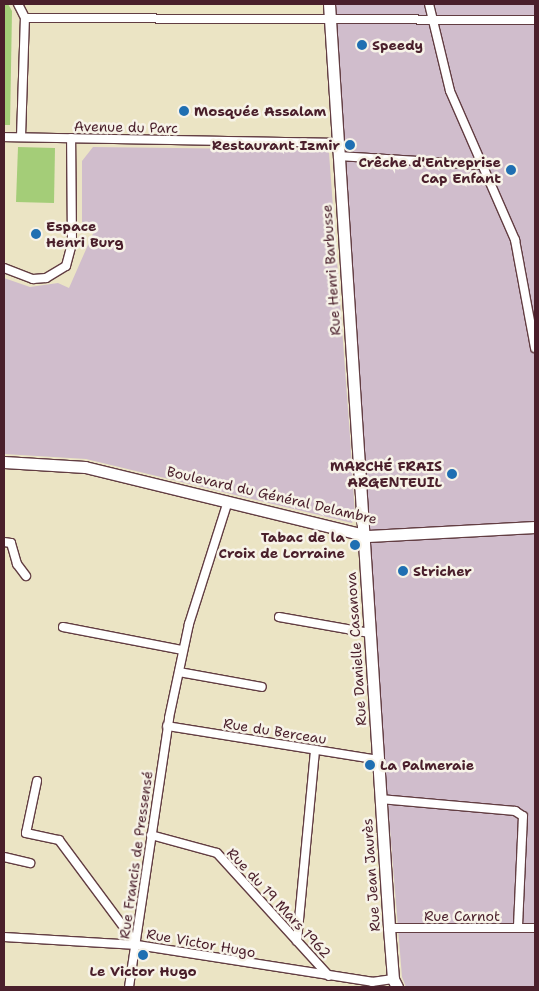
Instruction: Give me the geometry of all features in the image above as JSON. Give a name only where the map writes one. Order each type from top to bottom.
[{"type":"street","points":[[18,4],[25,18],[21,138]]},
{"type":"street","name":"Rue Henri Barbusse","points":[[329,4],[364,535]]},
{"type":"street","points":[[429,4],[450,91],[483,165],[522,268],[535,348]]},
{"type":"street","points":[[25,18],[535,20]]},
{"type":"street","name":"Avenue du Parc","points":[[4,137],[338,143]]},
{"type":"street","points":[[4,268],[33,279],[46,278],[66,266],[72,243],[71,138]]},
{"type":"street","points":[[338,156],[483,165]]},
{"type":"street","name":"Boulevard du Général Delambre","points":[[4,462],[85,467],[364,535],[535,527]]},
{"type":"street","name":"Rue Francis de Pressensé","points":[[129,987],[137,945],[167,726],[183,650],[228,501]]},
{"type":"street","name":"Rue Danielle Casanova","points":[[364,535],[379,760]]},
{"type":"street","points":[[4,542],[11,544],[17,564],[26,576]]},
{"type":"street","points":[[279,616],[370,634]]},
{"type":"street","points":[[63,627],[183,650]]},
{"type":"street","points":[[179,672],[262,687]]},
{"type":"street","name":"Rue du Berceau","points":[[167,726],[379,760]]},
{"type":"street","points":[[297,941],[315,750]]},
{"type":"street","name":"Rue Jean Jaurès","points":[[379,760],[392,984]]},
{"type":"street","points":[[37,781],[26,833],[59,840],[137,945]]},
{"type":"street","points":[[380,799],[515,811],[523,816],[518,928]]},
{"type":"street","name":"Rue du 19 Mars 1962","points":[[151,835],[217,853],[329,976]]},
{"type":"street","points":[[4,857],[30,863]]},
{"type":"street","name":"Rue Carnot","points":[[389,928],[535,928]]},
{"type":"street","name":"Rue Victor Hugo","points":[[4,937],[137,945],[329,976],[392,984]]},
{"type":"shaded area","points":[[335,4],[535,4],[535,987],[406,987],[402,977],[376,657]]},
{"type":"shaded area","points":[[93,147],[324,150],[329,153],[355,516],[352,523],[86,459],[4,454],[4,278],[30,287],[58,283],[69,288],[95,229],[82,223],[82,161]]},
{"type":"green space","points":[[4,4],[8,4],[12,11],[10,125],[4,125]]},
{"type":"green space","points":[[18,147],[55,148],[54,203],[16,202]]},
{"type":"place","name":"Speedy","points":[[362,45]]},
{"type":"place","name":"Mosquée Assalam","points":[[184,111]]},
{"type":"place","name":"Restaurant Izmir","points":[[350,145]]},
{"type":"place","name":"Crêche d'Entreprise Cap Enfant","points":[[511,170]]},
{"type":"place","name":"Espace Henri Burg","points":[[36,234]]},
{"type":"place","name":"MARCHÉ FRAIS ARGENTEUIL","points":[[452,474]]},
{"type":"place","name":"Tabac de la Croix de Lorraine","points":[[355,545]]},
{"type":"place","name":"Stricher","points":[[403,571]]},
{"type":"place","name":"La Palmeraie","points":[[370,765]]},
{"type":"place","name":"Le Victor Hugo","points":[[143,955]]}]
